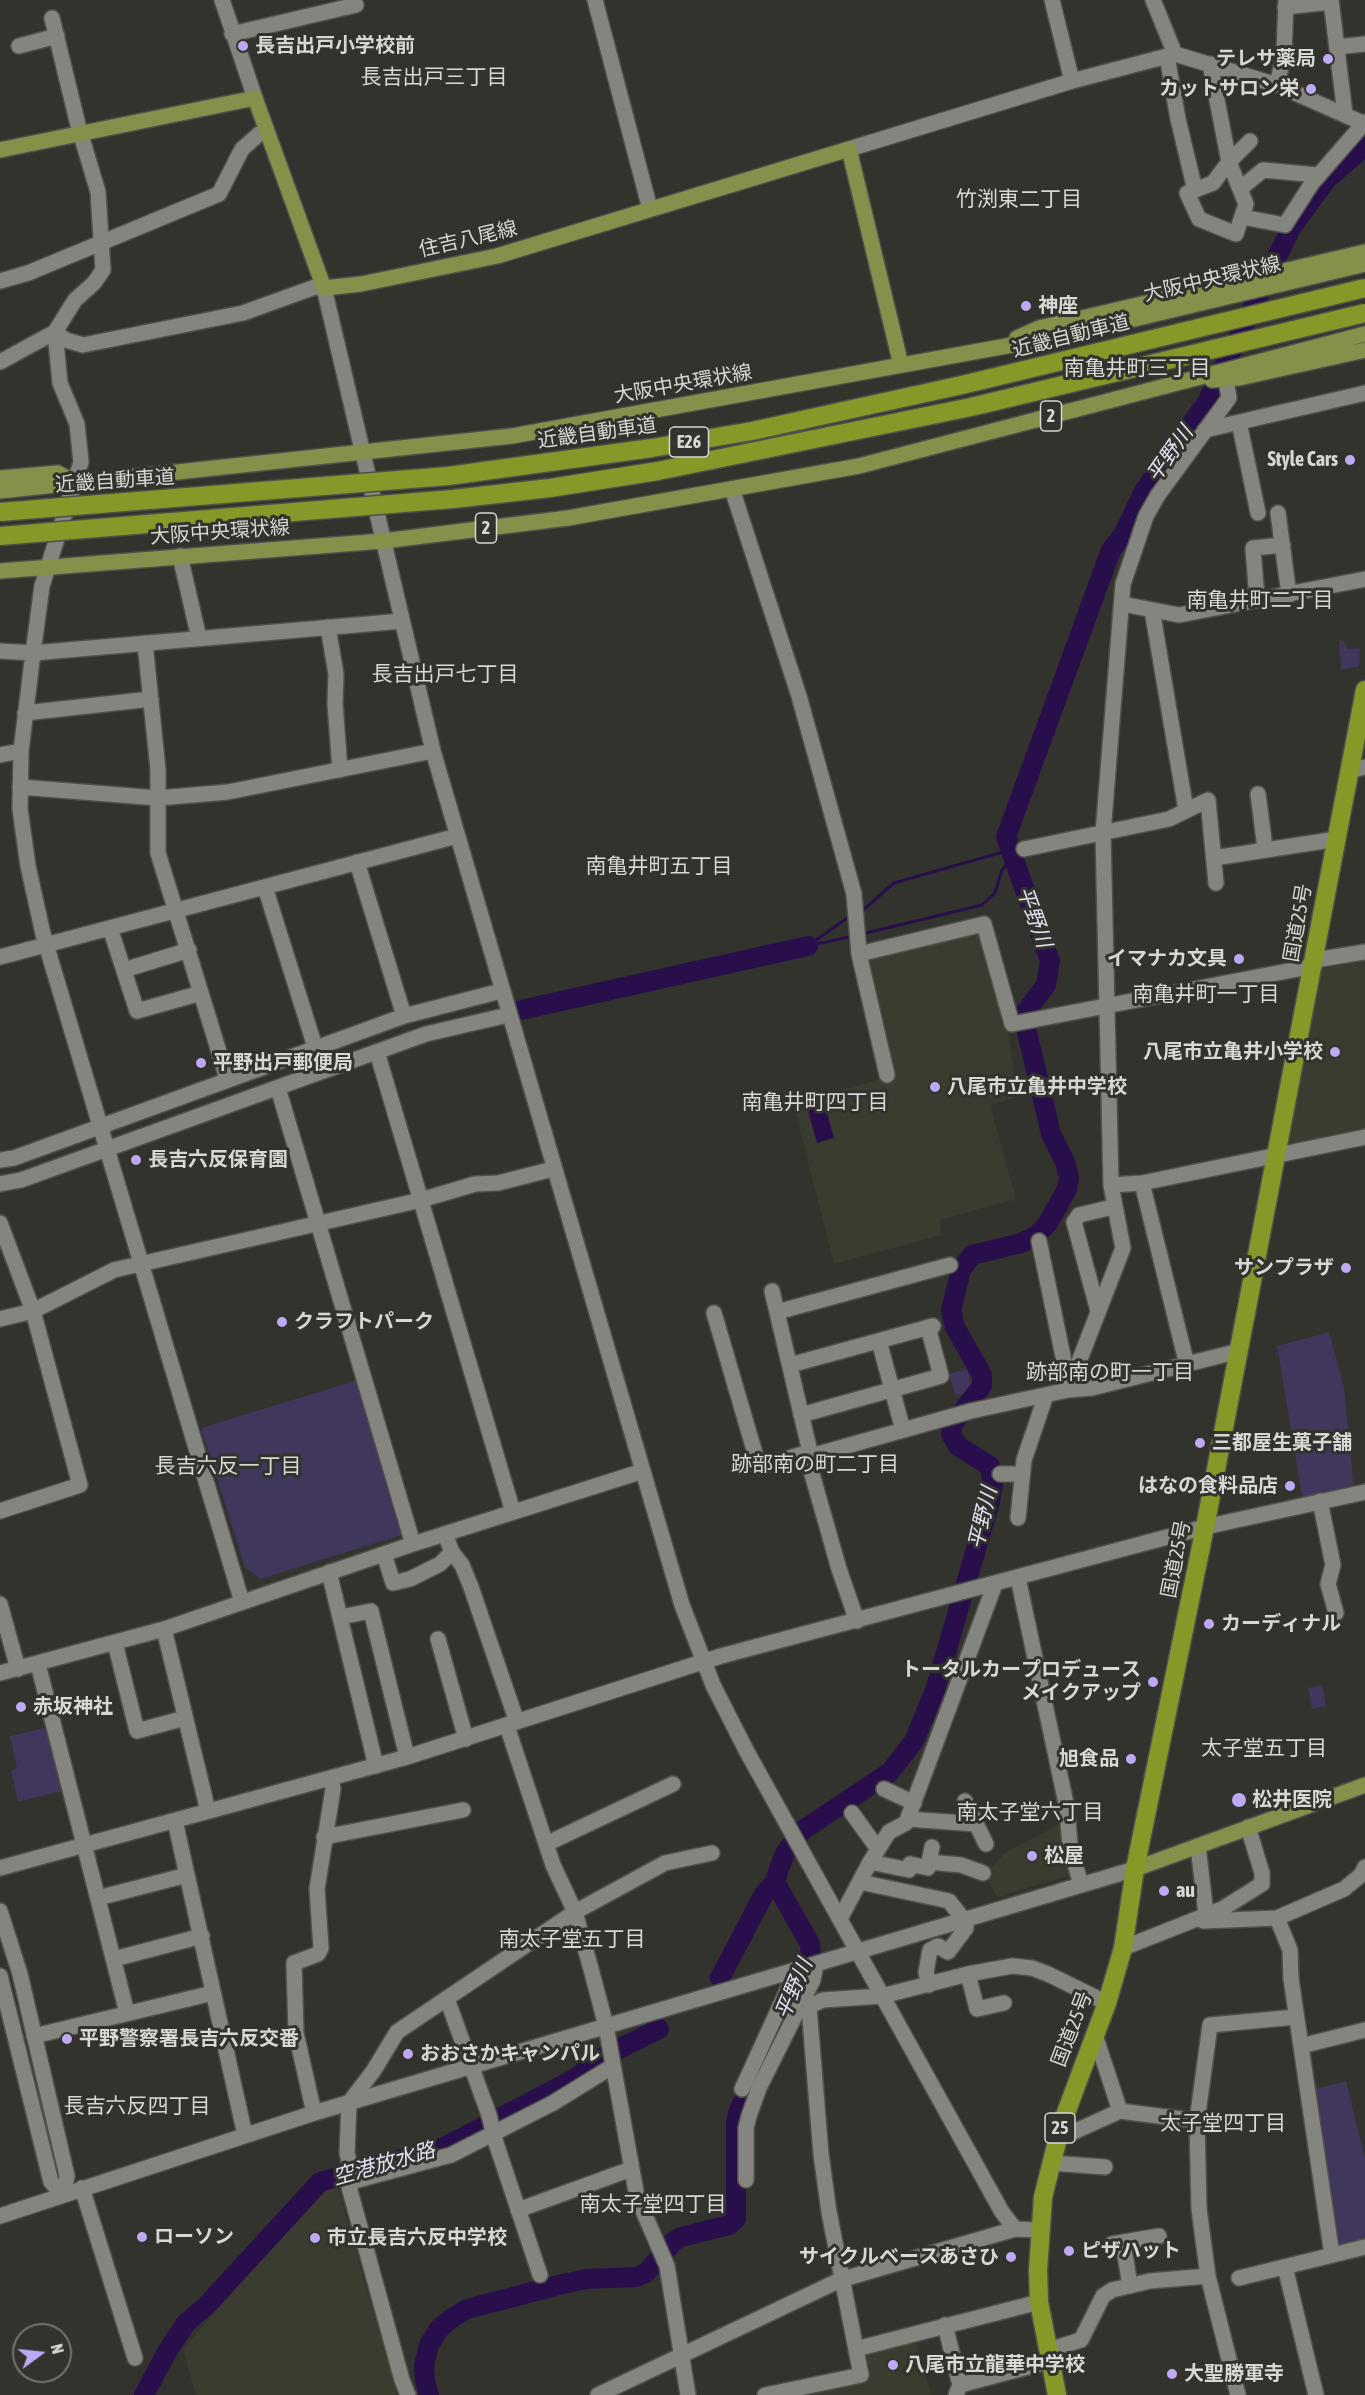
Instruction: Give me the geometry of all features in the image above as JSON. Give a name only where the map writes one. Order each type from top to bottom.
[{"type":"highway","name":"近畿自動車道","points":[[0,512],[437,477],[652,448],[752,431],[962,386],[1365,288]]},
{"type":"highway","name":"E26","points":[[0,536],[442,500],[550,488],[658,471],[937,415],[1365,313]]},
{"type":"highway","name":"国道25号","points":[[1057,2395],[1039,2302],[1039,2230],[1050,2163],[1072,2090],[1107,2003],[1122,1948],[1135,1869],[1205,1527],[1337,838],[1357,769],[1365,690]]},
{"type":"main road","points":[[0,150],[255,98],[324,288]]},
{"type":"main road","name":"住吉八尾線","points":[[324,288],[361,284],[497,256],[849,149]]},
{"type":"main road","points":[[849,149],[902,365]]},
{"type":"main road","points":[[995,347],[1039,328],[1365,252]]},
{"type":"main road","name":"大阪中央環状線","points":[[0,491],[512,436],[1067,335],[1365,264]]},
{"type":"main road","name":"大阪中央環状線","points":[[0,572],[383,541],[568,518],[859,466],[1365,334]]},
{"type":"main road","name":"大阪中央環状線","points":[[1182,381],[1226,379],[1365,350]]},
{"type":"main road","points":[[0,478],[58,473],[76,483]]},
{"type":"main road","points":[[1135,1869],[1365,1785]]},
{"type":"street","points":[[222,0],[255,98]]},
{"type":"street","points":[[595,0],[650,209]]},
{"type":"street","points":[[1052,0],[1072,81]]},
{"type":"street","points":[[1153,0],[1171,55],[1178,119],[1195,190]]},
{"type":"street","points":[[1277,85],[1284,54],[1286,3],[1331,1],[1345,114]]},
{"type":"street","points":[[232,34],[356,5]]},
{"type":"street","points":[[0,362],[55,332],[75,300],[100,276],[103,270],[103,240],[98,192],[52,18]]},
{"type":"street","points":[[19,46],[57,36]]},
{"type":"street","points":[[1337,47],[1365,44]]},
{"type":"street","points":[[849,149],[1072,81],[1171,55],[1210,64],[1277,85],[1365,123],[1318,175],[1285,225],[1242,217]]},
{"type":"street","points":[[1210,64],[1229,162],[1246,204],[1236,234],[1198,219],[1187,193],[1213,183],[1229,162],[1250,141]]},
{"type":"street","points":[[0,281],[28,273],[103,240],[219,195],[242,149],[259,134]]},
{"type":"street","points":[[1240,189],[1263,170],[1318,175]]},
{"type":"street","points":[[55,332],[66,340],[83,345],[243,313],[315,287],[324,288],[433,752],[668,1563],[703,1662],[746,1750],[1002,2212],[1016,2229]]},
{"type":"street","points":[[55,332],[60,383],[77,424],[81,462],[76,483],[46,568],[33,653],[21,751],[20,787],[20,809],[28,866],[46,944],[109,1148],[242,1602]]},
{"type":"street","points":[[1069,1388],[1123,1248],[1113,1207],[1111,1185],[1103,833],[1123,584],[1146,516],[1229,398],[1226,379]]},
{"type":"street","points":[[1205,430],[1365,393]]},
{"type":"street","points":[[1239,422],[1258,513]]},
{"type":"street","points":[[732,489],[814,746],[854,894],[859,954],[888,1075]]},
{"type":"street","points":[[1278,513],[1289,595]]},
{"type":"street","points":[[1257,599],[1253,548],[1283,545]]},
{"type":"street","points":[[180,556],[200,638]]},
{"type":"street","points":[[1122,604],[1179,615],[1365,579]]},
{"type":"street","points":[[1152,610],[1185,810]]},
{"type":"street","points":[[0,651],[33,653],[402,621]]},
{"type":"street","points":[[328,627],[336,674],[335,703],[340,770]]},
{"type":"street","points":[[145,643],[158,770],[158,853],[227,1078]]},
{"type":"street","points":[[26,713],[151,699]]},
{"type":"street","points":[[0,755],[21,751]]},
{"type":"street","points":[[20,787],[158,798],[228,792],[433,752]]},
{"type":"street","points":[[1258,794],[1264,848]]},
{"type":"street","points":[[1024,849],[1169,819],[1208,800],[1216,883]]},
{"type":"street","points":[[0,957],[457,836]]},
{"type":"street","points":[[1214,858],[1264,848],[1337,838]]},
{"type":"street","points":[[357,862],[404,1016]]},
{"type":"street","points":[[265,887],[315,1047]]},
{"type":"street","points":[[859,954],[984,924],[1012,1024],[1365,952]]},
{"type":"street","points":[[110,928],[137,1011],[201,993]]},
{"type":"street","points":[[124,970],[189,951]]},
{"type":"street","points":[[0,1160],[14,1158],[227,1078],[404,1016],[501,991]]},
{"type":"street","points":[[0,1184],[21,1180],[426,1034],[508,1015]]},
{"type":"street","points":[[377,1052],[513,1512]]},
{"type":"street","points":[[278,1088],[413,1544]]},
{"type":"street","points":[[1111,1185],[1142,1183],[1365,1137]]},
{"type":"street","points":[[0,1319],[33,1311],[114,1270],[421,1200],[475,1184],[498,1183],[553,1169]]},
{"type":"street","points":[[1142,1183],[1187,1365]]},
{"type":"street","points":[[1098,1311],[1074,1222],[1079,1215],[1113,1207]]},
{"type":"street","points":[[0,1223],[33,1311],[80,1485],[0,1511]]},
{"type":"street","points":[[1039,1241],[1069,1388]]},
{"type":"street","points":[[777,1312],[950,1265]]},
{"type":"street","points":[[772,1291],[810,1454],[813,1479],[857,1621]]},
{"type":"street","points":[[714,1313],[759,1467],[971,1411],[1069,1388],[1092,1388],[1239,1352]]},
{"type":"street","points":[[790,1365],[931,1326],[941,1376],[801,1415]]},
{"type":"street","points":[[879,1341],[903,1430]]},
{"type":"street","points":[[1018,1518],[1021,1474],[1046,1395]]},
{"type":"street","points":[[0,1673],[164,1629],[413,1544],[643,1471]]},
{"type":"street","points":[[1000,1473],[1021,1474]]},
{"type":"street","points":[[0,1868],[407,1757],[722,1656],[1205,1527],[1365,1492]]},
{"type":"street","points":[[1320,1502],[1333,1565],[1328,1584],[1336,1613]]},
{"type":"street","points":[[445,1534],[471,1587],[546,1844],[575,1912],[606,2026],[631,2169],[643,2214],[662,2256],[688,2395]]},
{"type":"street","points":[[384,1554],[393,1583],[410,1579],[440,1564],[452,1552]]},
{"type":"street","points":[[329,1572],[376,1766]]},
{"type":"street","points":[[1018,1578],[1067,1808],[1070,1846],[1081,1885]]},
{"type":"street","points":[[840,1918],[889,1832],[906,1823],[908,1819],[995,1584]]},
{"type":"street","points":[[0,1604],[18,1669]]},
{"type":"street","points":[[340,1617],[371,1611],[407,1757]]},
{"type":"street","points":[[164,1629],[208,1811]]},
{"type":"street","points":[[438,1639],[466,1739]]},
{"type":"street","points":[[115,1643],[137,1731],[185,1718]]},
{"type":"street","points":[[38,1664],[127,2013]]},
{"type":"street","points":[[314,2113],[296,2033],[294,1963],[318,1954],[321,1948],[317,1889],[333,1789],[331,1778]]},
{"type":"street","points":[[546,1844],[674,1784]]},
{"type":"street","points":[[884,1789],[914,1803]]},
{"type":"street","points":[[966,1801],[986,1844]]},
{"type":"street","points":[[324,1837],[463,1810]]},
{"type":"street","points":[[852,1813],[874,1856],[909,1870],[910,1864],[928,1868],[931,1855],[982,1872]]},
{"type":"street","points":[[908,1819],[976,1824]]},
{"type":"street","points":[[175,1821],[245,2135]]},
{"type":"street","points":[[1122,1948],[1222,1909],[1262,1884],[1262,1873],[1248,1827]]},
{"type":"street","points":[[1198,1846],[1206,1914]]},
{"type":"street","points":[[354,2181],[347,2153],[349,2103],[374,2070],[397,2032],[575,1912],[665,1863],[712,1853]]},
{"type":"street","points":[[1188,1921],[1277,1918],[1344,1889],[1361,1875],[1365,1867]]},
{"type":"street","points":[[0,2216],[314,2113],[1135,1869]]},
{"type":"street","points":[[98,1898],[188,1875]]},
{"type":"street","points":[[860,1882],[949,1901],[964,1920],[966,1928],[948,1952],[938,1946],[930,1950],[926,1972],[929,1985]]},
{"type":"street","points":[[0,1911],[20,1974],[67,2176],[63,2195]]},
{"type":"street","points":[[1277,1918],[1290,1950],[1290,1979],[1332,2255]]},
{"type":"street","points":[[114,1959],[201,1936]]},
{"type":"street","points":[[746,2180],[746,2128],[749,2116],[803,2009],[816,1964]]},
{"type":"street","points":[[780,2006],[803,2009],[823,2000],[882,1996],[968,1974],[1012,1966],[1032,1968],[1107,2003]]},
{"type":"street","points":[[742,2089],[797,1969]]},
{"type":"street","points":[[20,1974],[0,1978],[51,2182],[63,2195]]},
{"type":"street","points":[[968,1974],[977,2009],[1004,2003]]},
{"type":"street","points":[[34,2036],[213,1993]]},
{"type":"street","points":[[447,1999],[495,2132],[496,2143],[540,2275]]},
{"type":"street","points":[[765,2395],[861,2375],[840,2280],[803,2009]]},
{"type":"street","points":[[1238,2395],[1208,2276],[1199,2209],[1197,2121],[1210,2025],[1296,2017]]},
{"type":"street","points":[[1301,2046],[1365,2030]]},
{"type":"street","points":[[1095,2035],[1120,2111]]},
{"type":"street","points":[[408,2395],[349,2187],[354,2181],[451,2156],[553,2103],[613,2066]]},
{"type":"street","points":[[1058,2134],[1069,2134],[1120,2111],[1197,2121]]},
{"type":"street","points":[[1050,2163],[1105,2167]]},
{"type":"street","points":[[518,2210],[631,2169]]},
{"type":"street","points":[[82,2188],[135,2358]]},
{"type":"street","points":[[598,2395],[840,2280],[1016,2229],[1039,2230]]},
{"type":"street","points":[[1130,2286],[1118,2243],[1159,2236]]},
{"type":"street","points":[[1239,2278],[1365,2247]]},
{"type":"street","points":[[1285,2266],[1316,2395]]},
{"type":"street","points":[[945,2325],[958,2390],[1049,2356],[1081,2340],[1103,2296],[1150,2281],[1208,2276]]},
{"type":"street","points":[[856,2349],[1039,2302]]},
{"type":"shaded area","points":[[1339,641],[1345,641],[1347,649],[1360,648],[1359,666],[1341,670]]},
{"type":"shaded area","name":"八尾市立亀井中学校","points":[[975,930],[982,934],[1008,1034],[1018,1097],[990,1105],[1016,1199],[940,1220],[941,1235],[834,1264],[793,1102],[891,1077],[865,962],[870,954]]},
{"type":"shaded area","name":"八尾市立亀井小学校","points":[[1365,961],[1365,1135],[1287,1149],[1321,969]]},
{"type":"shaded area","points":[[824,1102],[834,1138],[817,1143],[807,1107]]},
{"type":"shaded area","points":[[1329,1332],[1344,1387],[1354,1488],[1303,1501],[1277,1346]]},
{"type":"shaded area","points":[[967,1369],[971,1384],[963,1394],[955,1395],[949,1374]]},
{"type":"shaded area","points":[[358,1380],[405,1534],[260,1579],[245,1567],[201,1428]]},
{"type":"shaded area","points":[[1322,1685],[1326,1706],[1312,1709],[1308,1688]]},
{"type":"shaded area","points":[[48,1727],[65,1790],[18,1802],[11,1770],[17,1768],[10,1736]]},
{"type":"shaded area","points":[[1065,1821],[1074,1874],[997,1897],[984,1875],[1005,1853]]},
{"type":"shaded area","points":[[1346,2081],[1365,2158],[1365,2244],[1342,2249],[1335,2246],[1312,2090]]},
{"type":"shaded area","name":"市立長吉六反中学校","points":[[336,2182],[397,2395],[196,2395],[183,2349],[324,2187]]},
{"type":"shaded area","name":"八尾市立龍華中学校","points":[[915,2336],[931,2395],[787,2395],[867,2380],[860,2350]]},
{"type":"waterway","name":"平野川","points":[[429,2395],[424,2365],[429,2345],[439,2329],[467,2309],[586,2279],[636,2277],[646,2273],[673,2242],[681,2237],[729,2225],[736,2219],[738,2113],[771,2041],[797,1992],[811,1956],[810,1944],[775,1882],[779,1869],[785,1853],[803,1830],[890,1772],[914,1741],[935,1690],[989,1505],[993,1485],[990,1466],[958,1446],[951,1434],[952,1425],[982,1386],[982,1375],[955,1327],[951,1310],[961,1270],[972,1255],[1021,1243],[1036,1236],[1048,1223],[1067,1189],[1069,1178],[1065,1162],[1051,1134],[1023,1015],[1046,985],[1050,961],[1006,837],[1111,550],[1123,535],[1144,491],[1207,402],[1291,228],[1326,180],[1365,146]]},
{"type":"waterway","points":[[862,911],[894,883],[1010,850]]},
{"type":"waterway","points":[[862,934],[982,905],[995,893],[1002,870],[1012,858]]},
{"type":"waterway","points":[[812,943],[850,916]]},
{"type":"waterway","points":[[808,946],[853,936]]},
{"type":"waterway","points":[[521,1010],[808,946]]},
{"type":"waterway","name":"空港放水路","points":[[720,1978],[764,1894],[775,1882]]},
{"type":"waterway","name":"空港放水路","points":[[144,2395],[168,2350],[186,2323],[207,2305],[320,2182],[444,2147],[574,2079],[605,2056],[659,2029]]},
{"type":"place","name":"長吉出戸小学校前","points":[[243,46]]},
{"type":"place","name":"テレサ薬局","points":[[1328,59]]},
{"type":"place","name":"カットサロン栄","points":[[1311,89]]},
{"type":"place","name":"神座","points":[[1026,306]]},
{"type":"place","name":"Style Cars","points":[[1350,460]]},
{"type":"place","name":"イマナカ文具","points":[[1239,959]]},
{"type":"place","name":"八尾市立亀井小学校","points":[[1335,1052]]},
{"type":"place","name":"平野出戸郵便局","points":[[201,1063]]},
{"type":"place","name":"八尾市立亀井中学校","points":[[935,1087]]},
{"type":"place","name":"長吉六反保育園","points":[[136,1160]]},
{"type":"place","name":"サンプラザ","points":[[1346,1268]]},
{"type":"place","name":"クラフトパーク","points":[[282,1322]]},
{"type":"place","name":"三都屋生菓子舗","points":[[1200,1443]]},
{"type":"place","name":"はなの食料品店","points":[[1290,1486]]},
{"type":"place","name":"カーディナル","points":[[1209,1624]]},
{"type":"place","name":"トータルカープロデュース メイクアップ","points":[[1153,1682]]},
{"type":"place","name":"赤坂神社","points":[[21,1707]]},
{"type":"place","name":"旭食品","points":[[1131,1759]]},
{"type":"place","name":"松井医院","points":[[1239,1800]]},
{"type":"place","name":"松屋","points":[[1032,1856]]},
{"type":"place","name":"au","points":[[1164,1891]]},
{"type":"place","name":"平野警察署長吉六反交番","points":[[67,2039]]},
{"type":"place","name":"おおさかキャンパル","points":[[408,2054]]},
{"type":"place","name":"ローソン","points":[[142,2237]]},
{"type":"place","name":"市立長吉六反中学校","points":[[315,2238]]},
{"type":"place","name":"ピザハット","points":[[1069,2251]]},
{"type":"place","name":"サイクルベースあさひ","points":[[1011,2257]]},
{"type":"place","name":"八尾市立龍華中学校","points":[[893,2365]]},
{"type":"place","name":"大聖勝軍寺","points":[[1172,2374]]},
{"type":"district","name":"長吉出戸三丁目","points":[[434,77]]},
{"type":"district","name":"竹渕東二丁目","points":[[1019,199]]},
{"type":"district","name":"南亀井町三丁目","points":[[1137,368]]},
{"type":"district","name":"南亀井町二丁目","points":[[1260,600]]},
{"type":"district","name":"長吉出戸七丁目","points":[[445,674]]},
{"type":"district","name":"南亀井町五丁目","points":[[659,866]]},
{"type":"district","name":"南亀井町一丁目","points":[[1206,994]]},
{"type":"district","name":"南亀井町四丁目","points":[[815,1102]]},
{"type":"district","name":"跡部南の町一丁目","points":[[1110,1372]]},
{"type":"district","name":"跡部南の町二丁目","points":[[815,1464]]},
{"type":"district","name":"長吉六反一丁目","points":[[228,1466]]},
{"type":"district","name":"太子堂五丁目","points":[[1264,1748]]},
{"type":"district","name":"南太子堂六丁目","points":[[1030,1812]]},
{"type":"district","name":"南太子堂五丁目","points":[[572,1939]]},
{"type":"district","name":"長吉六反四丁目","points":[[137,2106]]},
{"type":"district","name":"太子堂四丁目","points":[[1223,2123]]},
{"type":"district","name":"南太子堂四丁目","points":[[653,2204]]}]
